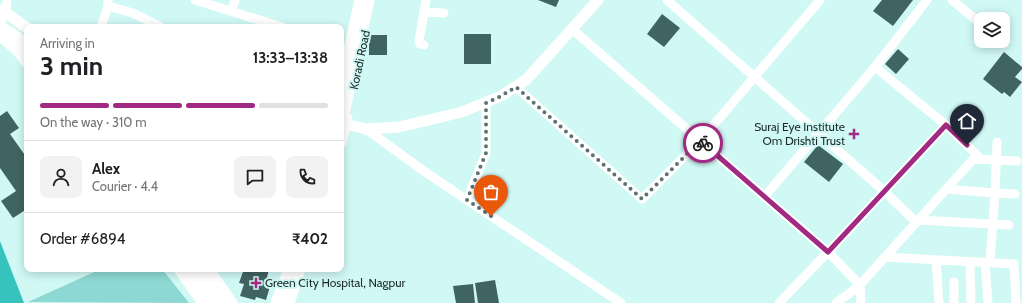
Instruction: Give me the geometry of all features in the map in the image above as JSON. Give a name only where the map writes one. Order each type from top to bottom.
[{"type":"highway","points":[[344,94],[364,0]]},
{"type":"highway","points":[[344,121],[368,0]]},
{"type":"highway","points":[[2,14],[24,37]]},
{"type":"highway","points":[[0,27],[24,45]]},
{"type":"highway","points":[[191,272],[213,303]]},
{"type":"highway","points":[[209,272],[231,303]]},
{"type":"highway","points":[[284,303],[294,272]]},
{"type":"highway","points":[[290,303],[298,272]]},
{"type":"main road","name":"Koradi Road","points":[[345,48],[360,0]]},
{"type":"main road","name":"Koradi Road","points":[[344,123],[362,53],[372,0]]},
{"type":"main road","points":[[344,131],[366,128],[399,127],[462,112],[501,96],[526,80],[598,0]]},
{"type":"main road","points":[[2,14],[24,26]]},
{"type":"main road","points":[[0,36],[17,50],[24,59]]},
{"type":"main road","points":[[181,272],[203,303]]},
{"type":"main road","points":[[200,272],[222,303]]},
{"type":"main road","points":[[276,303],[288,272]]},
{"type":"main road","points":[[290,303],[302,272]]},
{"type":"street","points":[[0,23],[7,0]]},
{"type":"street","points":[[195,0],[272,24]]},
{"type":"street","points":[[231,11],[235,0]]},
{"type":"street","points":[[424,45],[420,44],[419,41],[426,0]]},
{"type":"street","points":[[667,0],[917,221],[1009,225]]},
{"type":"street","points":[[516,87],[642,199],[700,141],[820,0]]},
{"type":"street","points":[[764,197],[875,67],[927,0]]},
{"type":"street","points":[[952,0],[974,18]]},
{"type":"street","points":[[102,24],[108,3],[155,24]]},
{"type":"street","points":[[424,12],[444,13]]},
{"type":"street","points":[[572,29],[828,252],[860,285],[861,303]]},
{"type":"street","points":[[345,48],[362,53]]},
{"type":"street","points":[[836,303],[860,285],[977,155],[946,125],[875,67]]},
{"type":"street","points":[[467,200],[486,153],[486,103]]},
{"type":"street","points":[[780,303],[946,125]]},
{"type":"street","points":[[366,128],[428,174],[621,303]]},
{"type":"street","points":[[988,303],[988,263],[990,262],[993,224],[997,142]]},
{"type":"street","points":[[974,159],[1017,162]]},
{"type":"street","points":[[946,189],[1015,194]]},
{"type":"street","points":[[885,257],[1014,264],[1016,303]]},
{"type":"street","points":[[936,260],[939,303]]},
{"type":"street","points":[[970,262],[971,303]]},
{"type":"street","points":[[954,282],[954,303]]},
{"type":"shaded area","points":[[0,241],[24,303],[0,303]]},
{"type":"shaded area","points":[[94,272],[164,272],[189,303],[28,302]]},
{"type":"building","points":[[538,0],[559,0],[556,7]]},
{"type":"building","points":[[882,0],[913,0],[893,26],[873,11]]},
{"type":"building","points":[[662,14],[680,28],[664,47],[647,34]]},
{"type":"building","points":[[464,34],[491,34],[491,64],[464,64]]},
{"type":"building","points":[[369,35],[387,35],[387,55],[369,55]]},
{"type":"building","points":[[898,49],[909,59],[896,74],[885,64]]},
{"type":"building","points":[[1004,52],[1022,67],[1015,77],[1022,82],[1010,97],[1004,92],[1002,94],[983,79]]},
{"type":"building","points":[[7,111],[19,128],[10,134],[24,154],[24,211],[13,218],[1,201],[16,191],[0,168],[0,116]]},
{"type":"building","points":[[818,145],[843,164],[829,182],[804,162]]},
{"type":"building","points":[[243,272],[268,272],[266,282],[271,283],[266,300],[256,297],[255,300],[240,296],[244,284],[239,283]]},
{"type":"building","points":[[495,280],[499,303],[478,303],[475,283]]},
{"type":"building","points":[[473,284],[475,303],[456,303],[453,286]]},
{"type":"way so far","points":[[491,216],[467,200],[486,153],[486,103],[516,87],[642,199],[700,141],[703,143]]},
{"type":"place","name":"Suraj Eye Institute Om Drishti Trust","points":[[854,134]]},
{"type":"place","name":"Green City Hospital, Nagpur","points":[[256,283]]},
{"type":"route","points":[[703,143],[828,252],[946,125],[967,145]]}]
